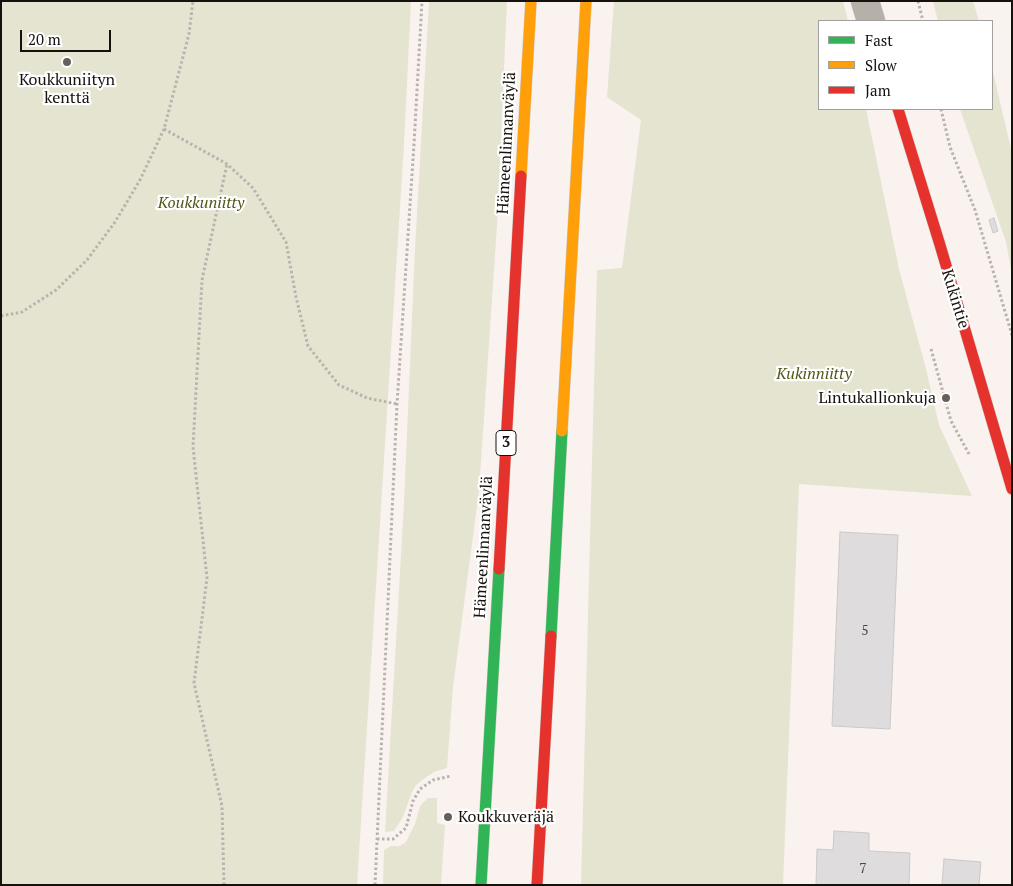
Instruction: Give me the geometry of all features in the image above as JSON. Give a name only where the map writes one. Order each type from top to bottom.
[{"type":"main road","name":"Hämeenlinnanväylä","points":[[481,885],[531,1]]},
{"type":"main road","points":[[538,885],[586,1]]},
{"type":"main road","name":"Kukintie","points":[[898,110],[1012,488]]},
{"type":"street","points":[[865,1],[871,20]]},
{"type":"path","points":[[1,316],[22,312],[56,290],[87,260],[115,222],[140,180],[164,128],[189,34],[193,1]]},
{"type":"path","points":[[375,885],[397,404],[422,1]]},
{"type":"path","points":[[918,1],[923,20]]},
{"type":"path","points":[[942,110],[950,147],[975,210],[1012,335]]},
{"type":"path","points":[[164,128],[227,164],[253,188],[286,242],[296,297],[308,346],[339,385],[367,398],[397,404]]},
{"type":"path","points":[[224,885],[222,806],[194,683],[207,578],[193,447],[202,280],[227,164]]},
{"type":"path","points":[[932,349],[951,421],[970,456]]},
{"type":"path","points":[[377,839],[393,839],[406,828],[413,800],[420,788],[433,780],[451,776]]},
{"type":"green space","name":"Koukkuniitty","points":[[1,1],[411,1],[404,144],[357,885],[1,885]]},
{"type":"green space","points":[[429,1],[507,1],[497,225],[479,491],[453,687],[447,768],[434,772],[416,785],[403,817],[394,831],[385,832],[404,503],[415,249]]},
{"type":"green space","name":"Kukinniitty","points":[[614,1],[843,1],[848,20],[818,20],[818,110],[866,110],[899,269],[939,425],[972,496],[799,484],[783,885],[581,885],[597,270],[622,268],[641,120],[607,97]]},
{"type":"green space","points":[[933,1],[973,1],[979,20],[938,20]]},
{"type":"green space","points":[[993,72],[1012,153],[1012,275],[1006,242],[960,110],[993,110]]},
{"type":"green space","points":[[428,798],[437,798],[437,823],[445,825],[441,885],[383,885],[384,850],[391,846],[400,846],[406,842],[415,824],[420,806]]},
{"type":"building","points":[[994,218],[998,231],[993,233],[989,220]]},
{"type":"building","points":[[840,532],[898,535],[890,729],[832,726]]},
{"type":"building","points":[[834,831],[869,833],[869,851],[910,853],[909,885],[816,885],[817,849],[833,850]]},
{"type":"building","points":[[944,859],[981,862],[979,885],[942,885]]},
{"type":"traffic: fast","points":[[551,636],[562,431]]},
{"type":"traffic: fast","points":[[481,885],[499,569]]},
{"type":"traffic: slow","points":[[521,176],[531,1]]},
{"type":"traffic: slow","points":[[562,431],[586,1]]},
{"type":"traffic: jam","points":[[898,110],[1012,489]]},
{"type":"traffic: jam","points":[[499,569],[521,176]]},
{"type":"traffic: jam","points":[[537,885],[551,636]]},
{"type":"place","name":"Koukkuniityn kenttä","points":[[67,62]]},
{"type":"place","name":"Lintukallionkuja","points":[[946,398]]},
{"type":"place","name":"Koukkuveräjä","points":[[448,817]]}]
